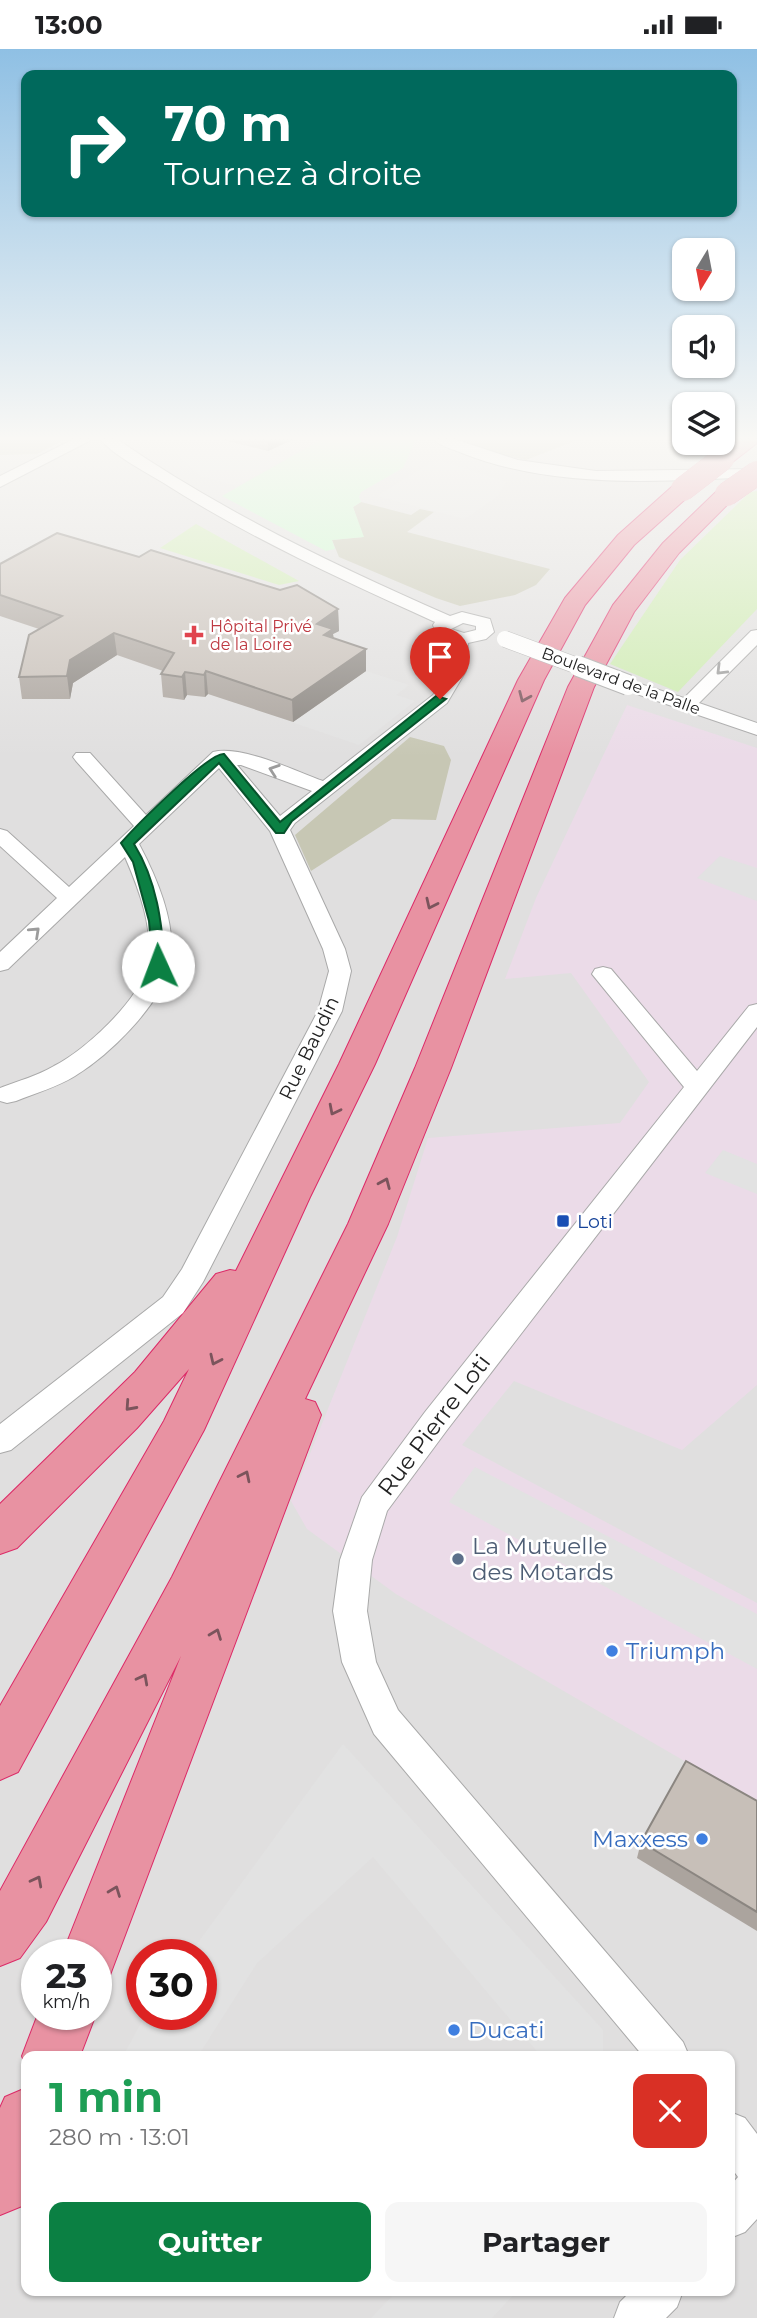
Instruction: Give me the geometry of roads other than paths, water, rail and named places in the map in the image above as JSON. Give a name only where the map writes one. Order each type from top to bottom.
[{"type":"highway","points":[[0,1755],[182,1430],[290,1197],[358,1064],[484,790],[531,680],[574,603],[622,545]]},
{"type":"highway","points":[[96,1939],[269,1498],[368,1224],[433,1068],[581,687],[622,610],[674,545]]},
{"type":"highway","points":[[0,1534],[122,1415],[206,1321],[290,1197]]},
{"type":"highway","points":[[0,1938],[26,1902],[182,1604],[368,1224]]},
{"type":"highway","points":[[53,2051],[61,2030]]},
{"type":"highway","points":[[0,2184],[21,2131]]},
{"type":"street","name":"Boulevard de la Palle","points":[[282,545],[453,630],[472,618],[484,623],[485,632],[686,706],[757,729]]},
{"type":"street","points":[[280,830],[288,819],[440,699],[457,676],[460,663],[453,630]]},
{"type":"street","points":[[686,706],[757,635]]},
{"type":"street","points":[[0,964],[220,756],[245,760],[326,789]]},
{"type":"street","name":"Rue Baudin","points":[[0,1441],[173,1305],[193,1275],[330,1011],[340,971],[334,949],[280,830],[220,756]]},
{"type":"street","points":[[83,757],[145,826]]},
{"type":"street","points":[[0,835],[70,899]]},
{"type":"street","points":[[7,1095],[67,1070],[115,1030],[148,990],[158,966],[158,936],[139,862],[128,843]]},
{"type":"street","points":[[603,974],[697,1087]]},
{"type":"street","name":"Rue Pierre Loti","points":[[665,2051],[386,1722],[359,1662],[350,1611],[356,1560],[373,1506],[436,1421],[757,1011]]},
{"type":"street","points":[[735,2139],[757,2167]]},
{"type":"street","points":[[735,2211],[757,2187]]},
{"type":"street","points":[[636,2318],[656,2296]]},
{"type":"place","name":"Hôpital Privé de la Loire","points":[[194,635]]},
{"type":"place","name":"Loti","points":[[563,1221]]},
{"type":"place","name":"La Mutuelle des Motards","points":[[458,1559]]},
{"type":"place","name":"Triumph","points":[[612,1651]]},
{"type":"place","name":"Maxxess","points":[[702,1839]]},
{"type":"place","name":"Ducati","points":[[454,2030]]}]
